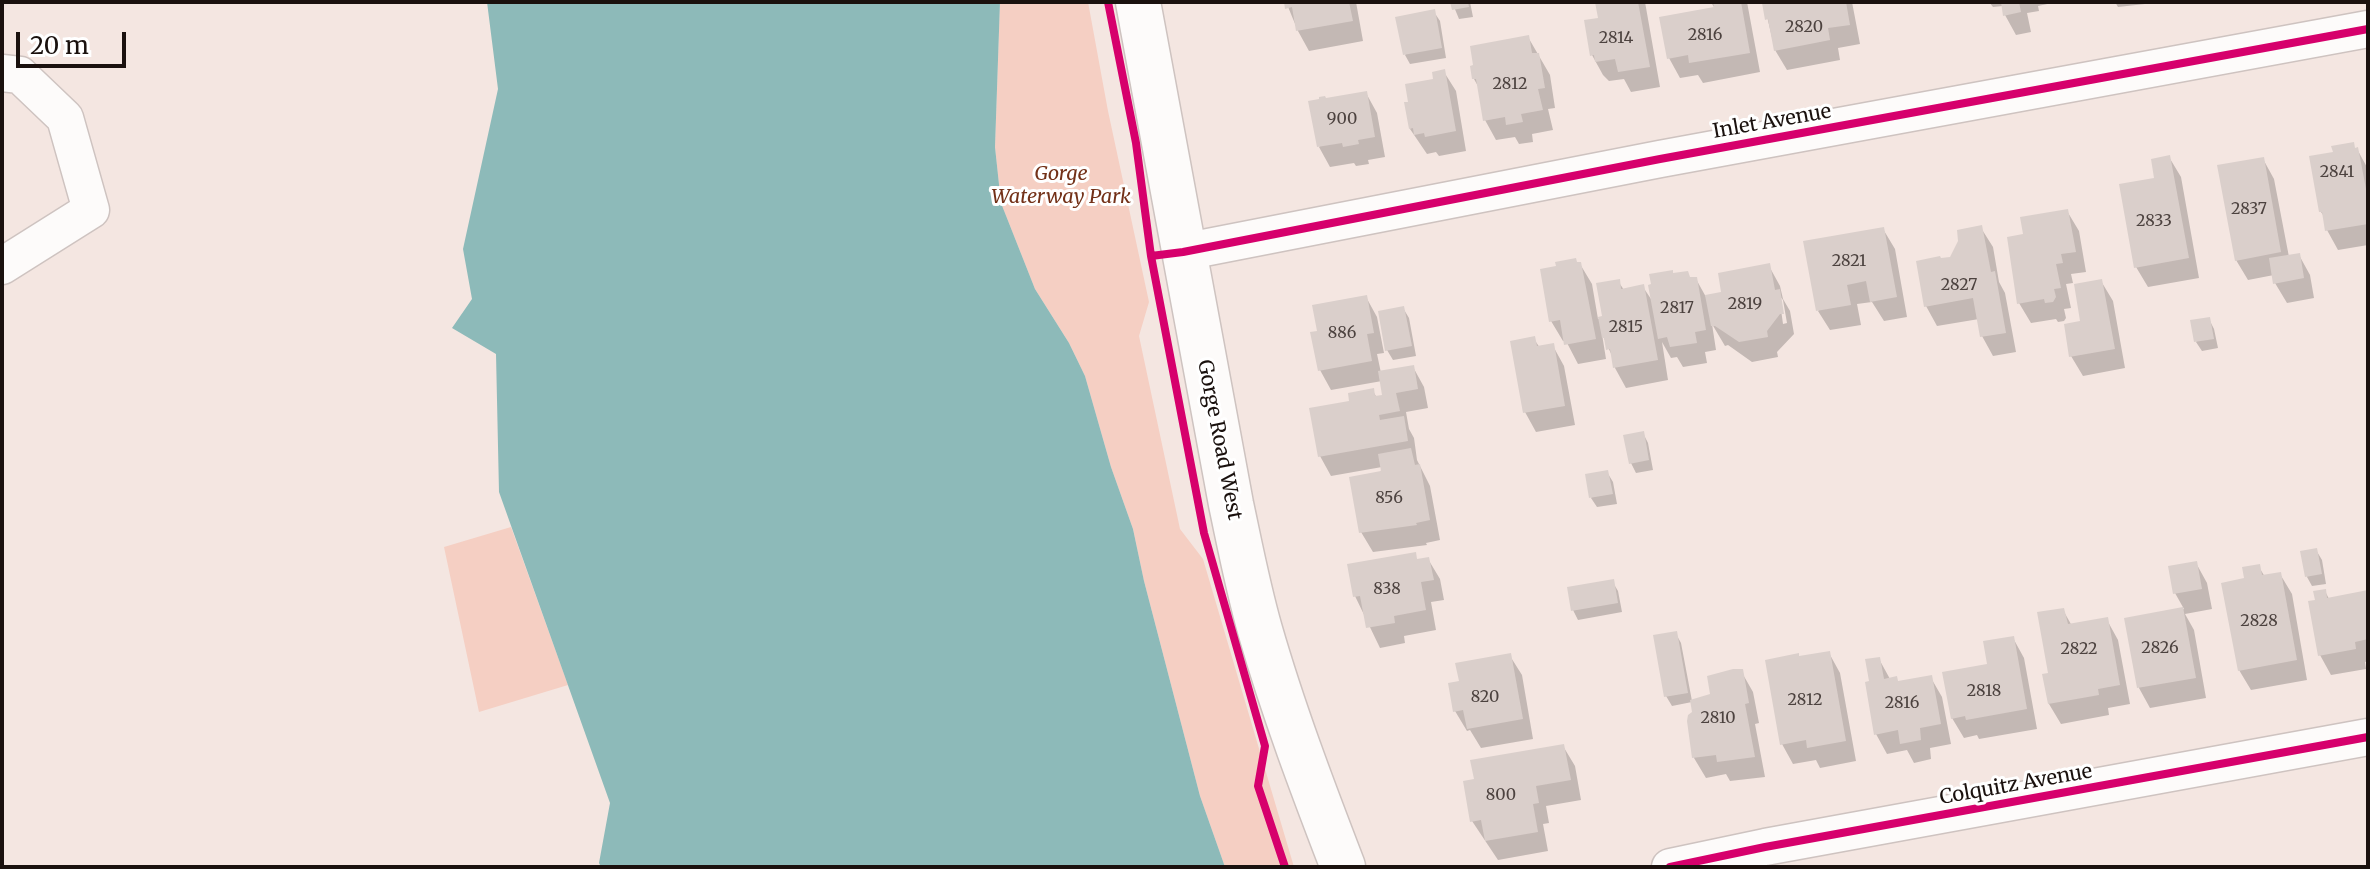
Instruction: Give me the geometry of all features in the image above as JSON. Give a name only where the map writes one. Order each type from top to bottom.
[{"type":"main road","name":"Gorge Road West","points":[[1138,2],[1231,504],[1259,627],[1287,715],[1343,867]]},
{"type":"street","name":"Inlet Avenue","points":[[1183,252],[1691,153],[2368,29]]},
{"type":"street","points":[[2,73],[20,75],[65,118],[91,210],[2,266]]},
{"type":"street","name":"Colquitz Avenue","points":[[1670,867],[2368,737]]},
{"type":"green space","name":"Gorge Waterway Park","points":[[1000,2],[1088,2],[1149,302],[1139,336],[1180,529],[1203,559],[1294,867],[1225,867],[1200,796],[1133,529],[1111,467],[1085,376],[1069,343],[1035,289],[1001,203],[995,147]]},
{"type":"green space","points":[[511,527],[568,685],[479,712],[444,547]]},
{"type":"water","points":[[487,2],[1000,2],[995,147],[1001,203],[1035,289],[1069,343],[1085,376],[1111,467],[1133,529],[1200,796],[1225,867],[601,867],[599,863],[610,803],[499,492],[496,354],[452,328],[472,299],[463,249],[498,89]]},
{"type":"building","points":[[1284,2],[1349,2],[1353,21],[1296,31],[1292,7],[1285,9]]},
{"type":"building","points":[[1450,2],[1468,2],[1469,7],[1452,10]]},
{"type":"building","points":[[1595,2],[1638,2],[1650,67],[1618,72],[1615,59],[1595,62],[1594,55],[1590,56],[1584,20],[1598,18]]},
{"type":"building","points":[[1713,2],[1741,2],[1750,53],[1689,63],[1688,55],[1667,59],[1659,17],[1714,7]]},
{"type":"building","points":[[1846,2],[1850,25],[1828,28],[1830,40],[1774,51],[1762,3]]},
{"type":"building","points":[[2001,2],[2019,2],[2021,12],[2003,16]]},
{"type":"building","points":[[1435,9],[1442,48],[1403,55],[1395,17]]},
{"type":"building","points":[[1529,35],[1532,53],[1539,53],[1545,88],[1538,89],[1543,110],[1521,114],[1523,122],[1506,125],[1505,117],[1483,121],[1476,79],[1472,79],[1470,46]]},
{"type":"building","points":[[1445,69],[1456,131],[1425,137],[1424,133],[1414,135],[1413,128],[1409,129],[1404,102],[1408,102],[1405,84],[1433,79],[1432,72]]},
{"type":"building","points":[[1367,91],[1375,137],[1343,147],[1342,143],[1317,147],[1308,101]]},
{"type":"building","points":[[2354,142],[2368,188],[2368,224],[2325,231],[2309,156],[2333,152],[2331,146]]},
{"type":"building","points":[[2170,155],[2189,258],[2134,268],[2119,184],[2154,178],[2151,159]]},
{"type":"building","points":[[2264,157],[2281,252],[2235,261],[2217,165]]},
{"type":"building","points":[[2068,209],[2076,252],[2061,254],[2063,263],[2056,264],[2061,288],[2054,289],[2056,297],[2053,302],[2045,303],[2044,299],[2017,304],[2007,237],[2023,234],[2020,217]]},
{"type":"building","points":[[1982,225],[1991,272],[1995,271],[2006,333],[1980,337],[1973,298],[1924,307],[1916,261],[1950,257],[1958,241],[1957,230]]},
{"type":"building","points":[[1884,227],[1897,297],[1870,302],[1866,281],[1847,285],[1851,305],[1816,311],[1803,241]]},
{"type":"building","points":[[2300,253],[2304,278],[2273,284],[2269,258]]},
{"type":"building","points":[[1576,258],[1577,262],[1581,262],[1596,339],[1564,345],[1560,320],[1549,322],[1540,269]]},
{"type":"building","points":[[1770,263],[1775,290],[1780,289],[1784,314],[1780,314],[1767,331],[1768,337],[1739,342],[1711,326],[1705,295],[1721,292],[1718,273]]},
{"type":"building","points":[[1673,270],[1673,273],[1688,271],[1690,277],[1697,277],[1706,330],[1695,332],[1697,343],[1670,347],[1667,337],[1658,339],[1648,285],[1651,284],[1649,274]]},
{"type":"building","points":[[1620,279],[1621,289],[1644,284],[1658,360],[1613,368],[1610,349],[1606,350],[1602,338],[1596,283]]},
{"type":"building","points":[[2102,279],[2115,349],[2069,357],[2064,324],[2080,321],[2074,284]]},
{"type":"building","points":[[1367,295],[1374,333],[1367,334],[1372,361],[1318,371],[1310,332],[1317,331],[1312,305]]},
{"type":"building","points":[[1404,306],[1412,346],[1385,351],[1378,311]]},
{"type":"building","points":[[2210,317],[2214,339],[2194,342],[2190,320]]},
{"type":"building","points":[[1535,336],[1537,346],[1554,343],[1565,406],[1523,413],[1510,341]]},
{"type":"building","points":[[1414,365],[1418,389],[1396,393],[1400,411],[1379,415],[1380,420],[1404,416],[1408,441],[1318,457],[1309,408],[1349,401],[1348,393],[1374,388],[1375,396],[1382,395],[1378,371]]},
{"type":"building","points":[[1644,431],[1649,460],[1629,464],[1623,435]]},
{"type":"building","points":[[1411,448],[1415,465],[1420,464],[1430,520],[1417,525],[1359,533],[1349,477],[1381,471],[1378,454]]},
{"type":"building","points":[[1608,470],[1613,494],[1589,498],[1585,474]]},
{"type":"building","points":[[2317,548],[2322,574],[2305,577],[2300,551]]},
{"type":"building","points":[[1416,552],[1417,559],[1429,557],[1434,580],[1421,582],[1426,610],[1394,616],[1395,623],[1366,628],[1360,596],[1353,597],[1347,564]]},
{"type":"building","points":[[2197,561],[2202,589],[2173,594],[2168,566]]},
{"type":"building","points":[[2260,564],[2262,575],[2281,572],[2297,660],[2238,671],[2221,583],[2244,578],[2242,567]]},
{"type":"building","points":[[1614,579],[1618,603],[1571,611],[1567,587]]},
{"type":"building","points":[[2326,589],[2327,598],[2368,590],[2368,639],[2355,642],[2356,649],[2318,656],[2308,601],[2315,600],[2313,591]]},
{"type":"building","points":[[2183,607],[2196,678],[2137,688],[2124,618]]},
{"type":"building","points":[[2064,608],[2068,624],[2108,617],[2120,685],[2098,689],[2099,695],[2048,704],[2042,674],[2048,673],[2037,612]]},
{"type":"building","points":[[1677,631],[1688,693],[1664,697],[1653,635]]},
{"type":"building","points":[[2014,636],[2027,709],[1966,720],[1965,716],[1951,719],[1942,672],[1987,664],[1983,641]]},
{"type":"building","points":[[1830,651],[1846,741],[1807,748],[1806,740],[1780,745],[1765,660]]},
{"type":"building","points":[[1511,653],[1523,719],[1467,729],[1463,710],[1453,712],[1448,683],[1459,681],[1455,663]]},
{"type":"building","points":[[1880,657],[1884,679],[1897,676],[1898,681],[1932,675],[1941,724],[1920,728],[1921,740],[1900,744],[1898,730],[1874,735],[1865,682],[1869,681],[1865,659]]},
{"type":"building","points":[[1743,669],[1749,703],[1745,704],[1755,757],[1717,762],[1716,755],[1692,758],[1687,721],[1692,712],[1690,700],[1710,694],[1707,676]]},
{"type":"building","points":[[1564,744],[1571,780],[1536,786],[1539,803],[1533,804],[1538,832],[1485,841],[1481,820],[1470,822],[1463,781],[1474,779],[1470,760]]},
{"type":"cycle path","points":[[1108,2],[1136,143],[1151,256],[1204,533],[1265,746],[1258,786],[1285,867]]},
{"type":"cycle path","points":[[1151,256],[2368,29]]},
{"type":"cycle path","points":[[1670,867],[2368,737]]}]
